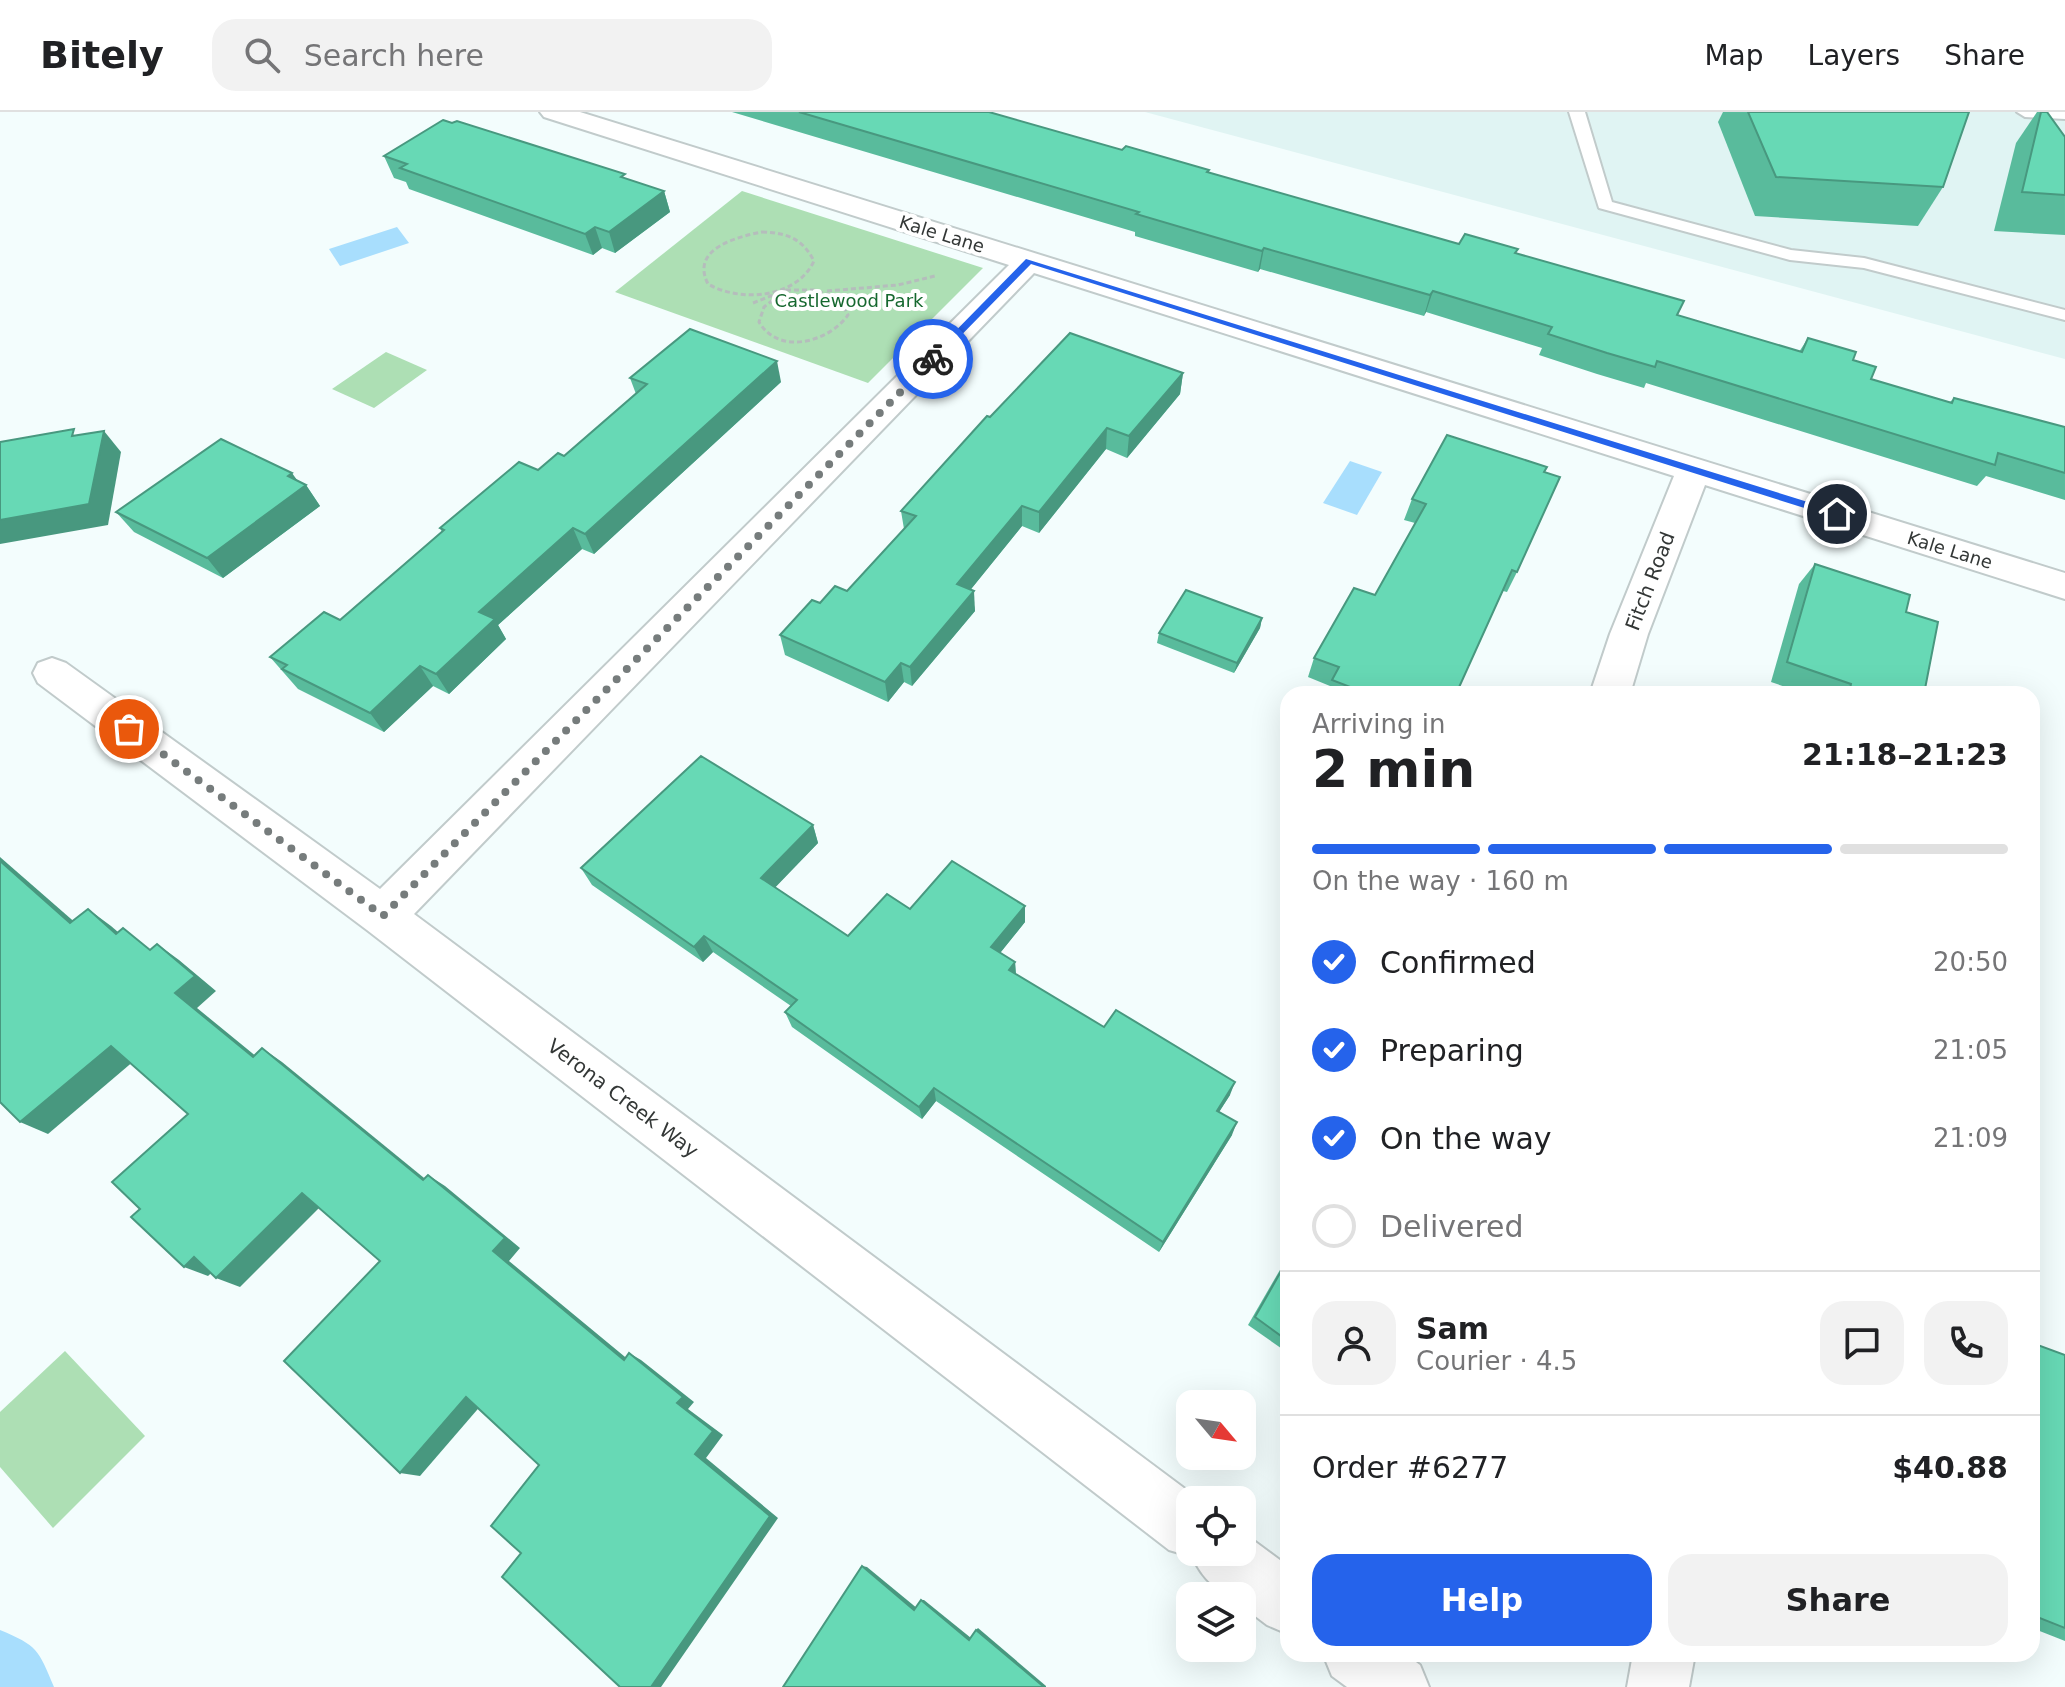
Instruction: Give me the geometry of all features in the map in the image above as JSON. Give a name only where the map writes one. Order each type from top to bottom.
[{"type":"street","name":"Kale Lane","points":[[553,112],[2065,586]]},
{"type":"street","points":[[383,916],[1029,261]]},
{"type":"street","name":"Fitch Road","points":[[1613,686],[1629,634],[1694,469]]},
{"type":"street","name":"Verona Creek Way","points":[[52,673],[383,916],[1176,1518]]},
{"type":"street","points":[[1238,1566],[1280,1598]]},
{"type":"street","points":[[1365,1662],[1398,1687]]},
{"type":"street","points":[[1658,1687],[1663,1662]]},
{"type":"lane","points":[[1577,112],[1605,205],[1790,255],[1864,263],[2065,315]]},
{"type":"lane","points":[[2025,112],[2065,115]]},
{"type":"path","points":[[814,290],[839,298],[848,315],[844,324],[823,338],[793,342],[767,334],[760,326],[759,317],[763,308],[786,290],[805,277],[814,261],[805,244],[796,238],[768,233],[749,234],[717,246],[704,260],[704,276],[719,290],[755,296],[786,290],[878,287],[938,276]]},
{"type":"path","points":[[753,303],[786,290]]},
{"type":"shaded area","points":[[1145,112],[2065,112],[2065,359]]},
{"type":"green space","name":"Castlewood Park","points":[[742,191],[983,268],[868,383],[615,292]]},
{"type":"green space","points":[[386,352],[427,370],[374,408],[332,389]]},
{"type":"green space","points":[[65,1351],[145,1436],[53,1528],[0,1467],[0,1412]]},
{"type":"water","points":[[397,227],[409,243],[340,266],[329,249]]},
{"type":"water","points":[[1350,461],[1382,472],[1357,515],[1323,503]]},
{"type":"building","points":[[799,112],[989,112],[1122,150],[1126,146],[1459,244],[1465,234],[1518,249],[1515,253],[1684,301],[1677,315],[1802,352],[1808,338],[1856,352],[1853,360],[1876,367],[1871,379],[1952,403],[1954,398],[2065,427],[2065,473],[1998,453],[1995,465],[1657,361],[1655,367],[1607,353],[1548,334],[1552,327],[1433,291],[1430,295],[1264,248],[1262,251]]},
{"type":"building","points":[[1748,112],[1969,112],[1943,187],[1776,177]]},
{"type":"building","points":[[2041,112],[2047,112],[2065,137],[2065,195],[2022,192]]},
{"type":"building","points":[[443,120],[457,121],[625,174],[621,177],[664,191],[609,232],[595,227],[585,234],[400,168],[407,164],[384,156]]},
{"type":"building","points":[[690,329],[777,361],[585,534],[573,528],[479,612],[495,619],[436,674],[420,666],[370,713],[282,669],[287,665],[270,657],[324,612],[340,620],[444,530],[440,528],[519,462],[538,470],[558,453],[564,456],[647,384],[630,378]]},
{"type":"building","points":[[1070,333],[1183,373],[1129,436],[1107,428],[1039,512],[1022,506],[957,584],[974,591],[910,667],[901,663],[885,682],[780,635],[812,600],[820,603],[835,586],[847,591],[916,516],[901,511],[987,416],[990,417]]},
{"type":"building","points":[[74,429],[72,436],[104,431],[89,504],[0,520],[0,442]]},
{"type":"building","points":[[1447,435],[1547,467],[1544,472],[1560,477],[1517,572],[1512,570],[1460,686],[1347,686],[1332,680],[1339,667],[1314,658],[1354,588],[1375,595],[1426,504],[1412,499]]},
{"type":"building","points":[[221,439],[292,473],[288,476],[306,485],[207,558],[116,512]]},
{"type":"building","points":[[1815,564],[1910,595],[1906,612],[1938,622],[1926,686],[1851,686],[1787,662]]},
{"type":"building","points":[[1186,590],[1262,618],[1237,663],[1159,633]]},
{"type":"building","points":[[701,756],[813,825],[761,878],[848,936],[887,894],[910,909],[952,861],[1025,906],[991,947],[1015,962],[1009,970],[1104,1027],[1116,1010],[1235,1082],[1217,1111],[1237,1122],[1163,1242],[934,1088],[919,1107],[785,1012],[797,1000],[704,936],[694,947],[581,868]]},
{"type":"building","points":[[0,861],[70,923],[88,909],[116,934],[123,928],[150,950],[157,944],[195,976],[175,993],[253,1057],[262,1048],[423,1180],[428,1175],[505,1238],[493,1251],[624,1360],[629,1353],[683,1397],[677,1403],[713,1431],[695,1454],[770,1516],[651,1687],[620,1687],[502,1577],[521,1553],[491,1526],[539,1465],[466,1397],[400,1473],[284,1361],[380,1261],[302,1193],[216,1278],[194,1257],[184,1267],[131,1217],[140,1209],[112,1182],[188,1114],[111,1046],[20,1122],[0,1102]]},
{"type":"building","points":[[1280,1273],[1280,1335],[1255,1317]]},
{"type":"building","points":[[2040,1346],[2065,1355],[2065,1628],[2040,1618]]},
{"type":"building","points":[[862,1566],[914,1610],[921,1600],[969,1640],[976,1630],[1044,1687],[783,1687]]},
{"type":"waterway","points":[[0,1674],[10,1687]]},
{"type":"way so far","points":[[129,729],[383,916],[933,359]]},
{"type":"route","points":[[933,359],[1029,261],[1837,514]]}]
